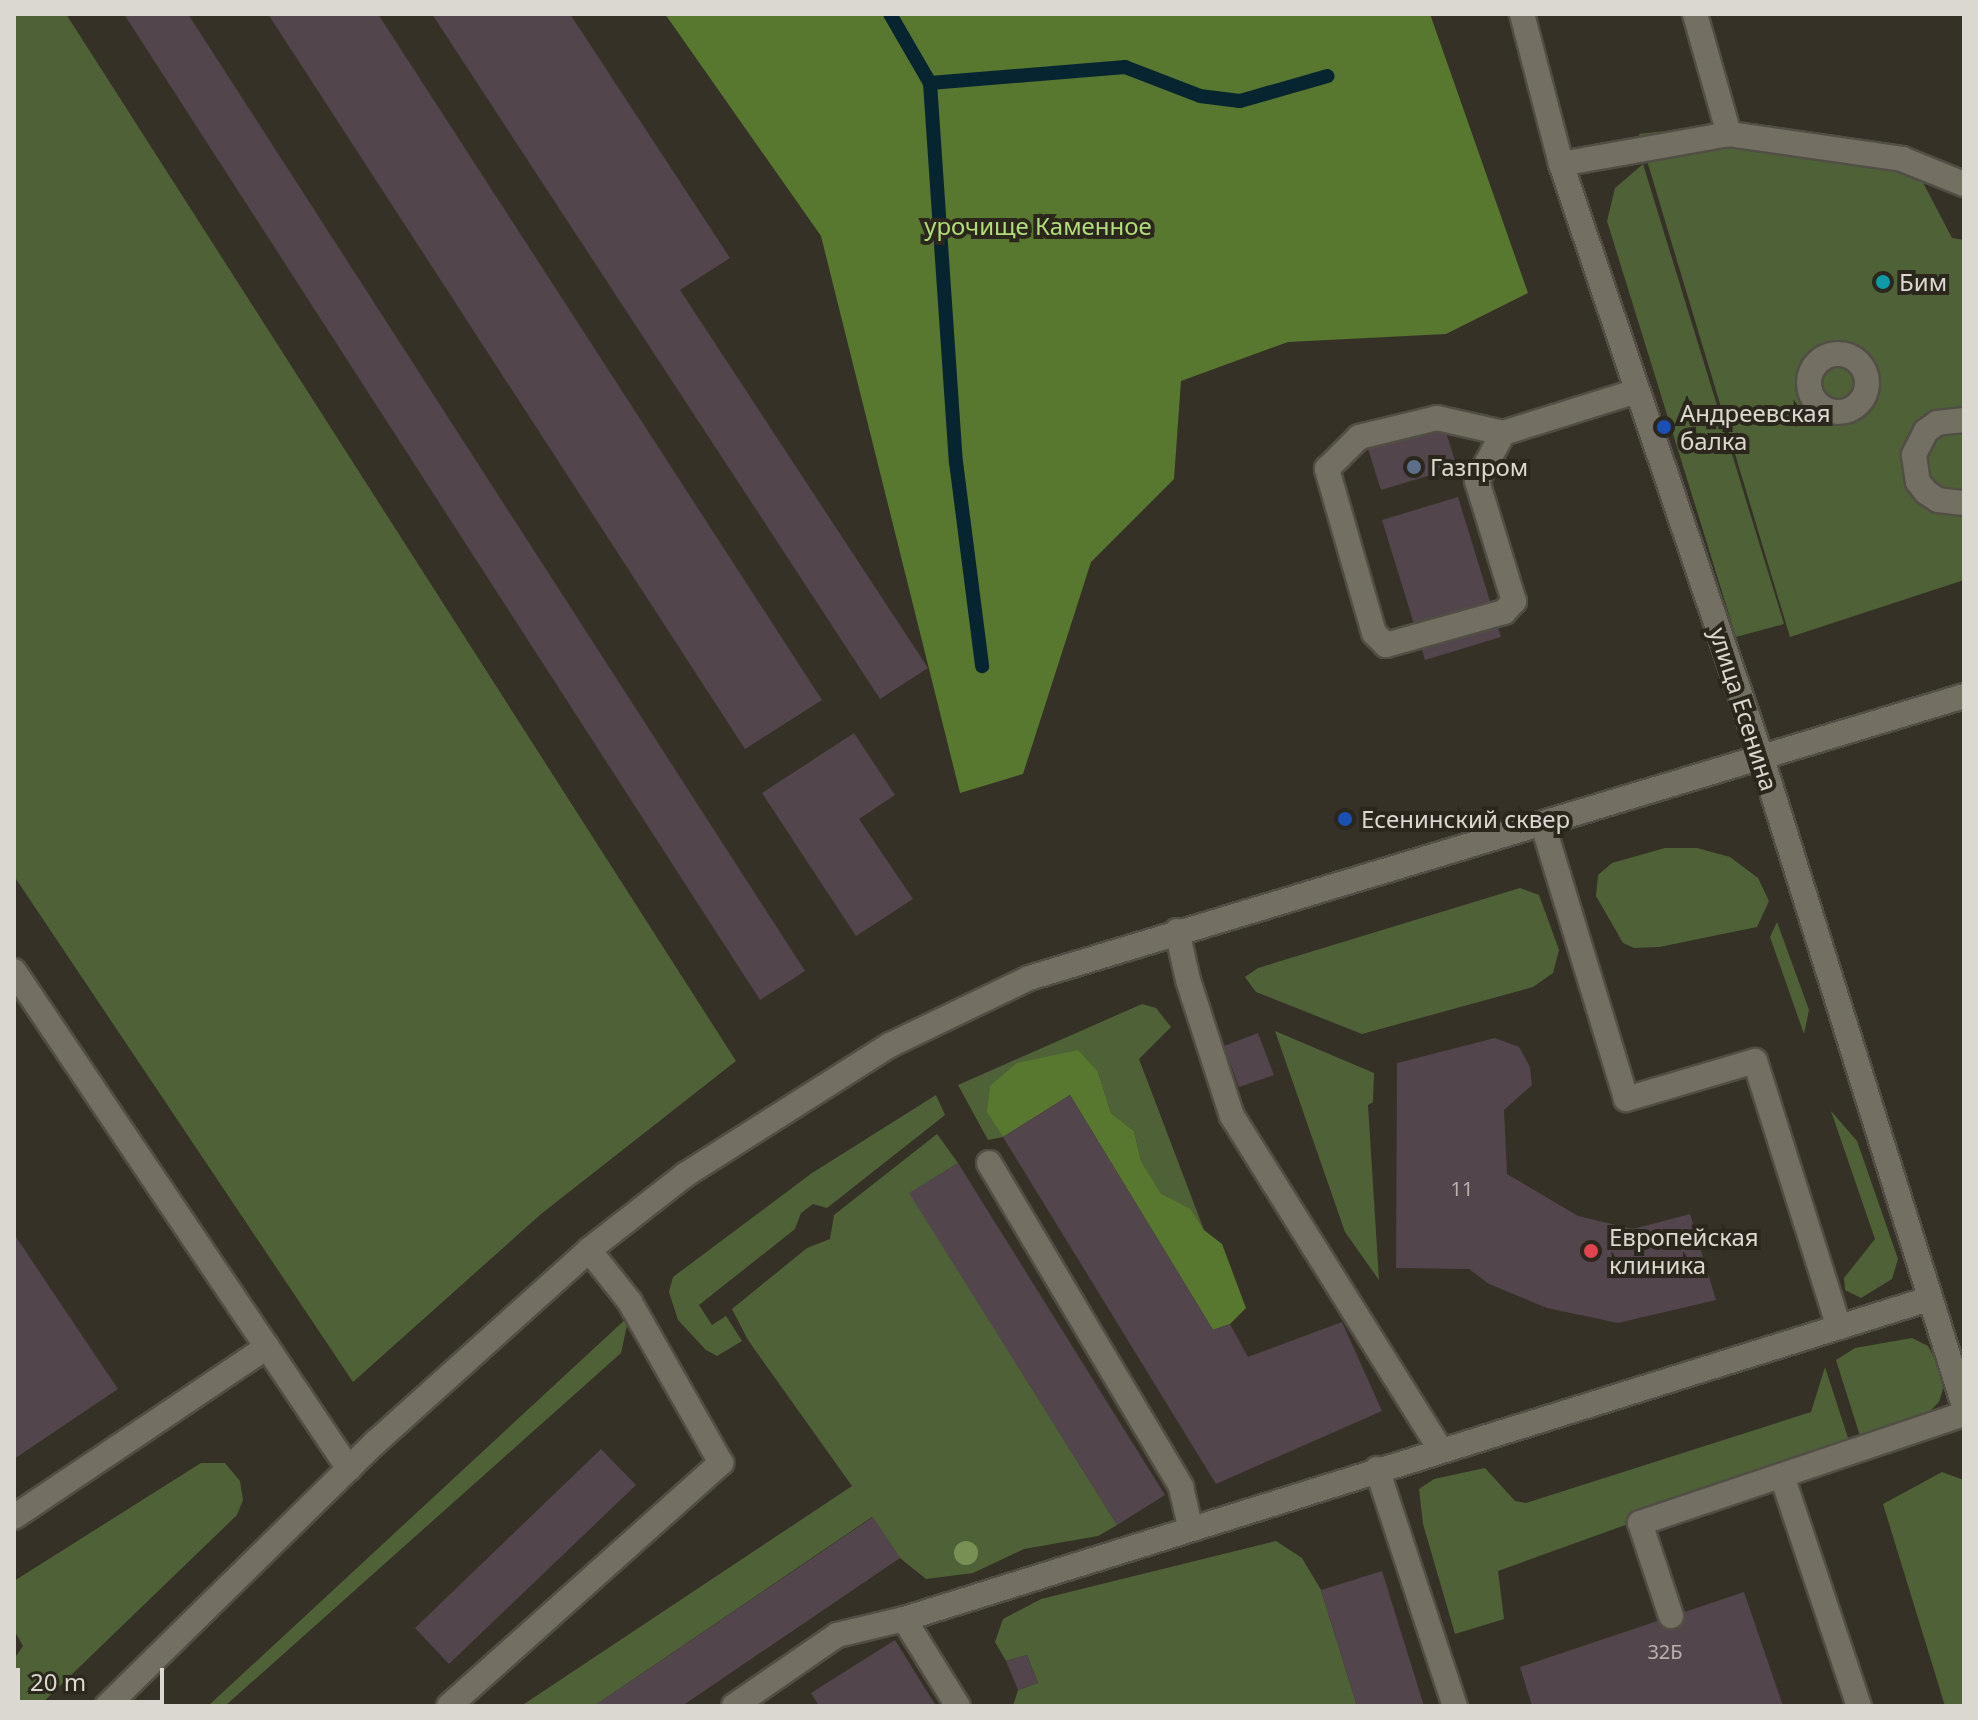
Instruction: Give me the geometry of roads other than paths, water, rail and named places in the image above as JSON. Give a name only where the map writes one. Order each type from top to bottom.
[{"type":"street","name":"улица Есенина","points":[[1522,14],[1561,164],[1762,759],[1964,1406]]},
{"type":"street","points":[[1695,14],[1729,134]]},
{"type":"street","points":[[1561,164],[1729,134],[1902,159],[1964,184]]},
{"type":"street","points":[[1503,433],[1477,481],[1514,601],[1504,612],[1386,645],[1374,633],[1327,469],[1359,437],[1437,418],[1503,433],[1637,391]]},
{"type":"street","points":[[1964,420],[1937,423],[1926,431],[1914,455],[1918,482],[1926,492],[1938,500],[1964,503]]},
{"type":"street","points":[[107,1706],[349,1469],[589,1250],[685,1175],[890,1045],[1029,978],[1964,696]]},
{"type":"street","points":[[1543,825],[1626,1099],[1755,1061],[1839,1327]]},
{"type":"street","points":[[1177,931],[1188,980],[1232,1116],[1440,1449]]},
{"type":"street","points":[[14,971],[349,1469]]},
{"type":"street","points":[[989,1163],[1181,1487],[1190,1526]]},
{"type":"street","points":[[449,1706],[721,1463],[630,1302],[589,1250]]},
{"type":"street","points":[[749,1702],[837,1635],[904,1619],[1190,1526],[1929,1299]]},
{"type":"street","points":[[14,1517],[267,1347]]},
{"type":"street","points":[[1671,1616],[1640,1523],[1964,1414]]},
{"type":"street","points":[[1377,1469],[1455,1706]]},
{"type":"street","points":[[1782,1476],[1859,1706]]},
{"type":"street","points":[[904,1619],[958,1706]]},
{"type":"waterway","points":[[890,14],[930,83],[956,462],[982,666]]},
{"type":"waterway","points":[[930,83],[1125,67],[1200,96],[1240,101],[1328,76]]},
{"type":"place","name":"Бим","points":[[1883,282]]},
{"type":"place","name":"Андреевская балка","points":[[1664,427]]},
{"type":"place","name":"Газпром","points":[[1414,467]]},
{"type":"place","name":"Есенинский сквер","points":[[1345,819]]},
{"type":"place","name":"Европейская клиника","points":[[1591,1251]]},
{"type":"park label","name":"урочище Каменное","points":[[1038,226]]}]
